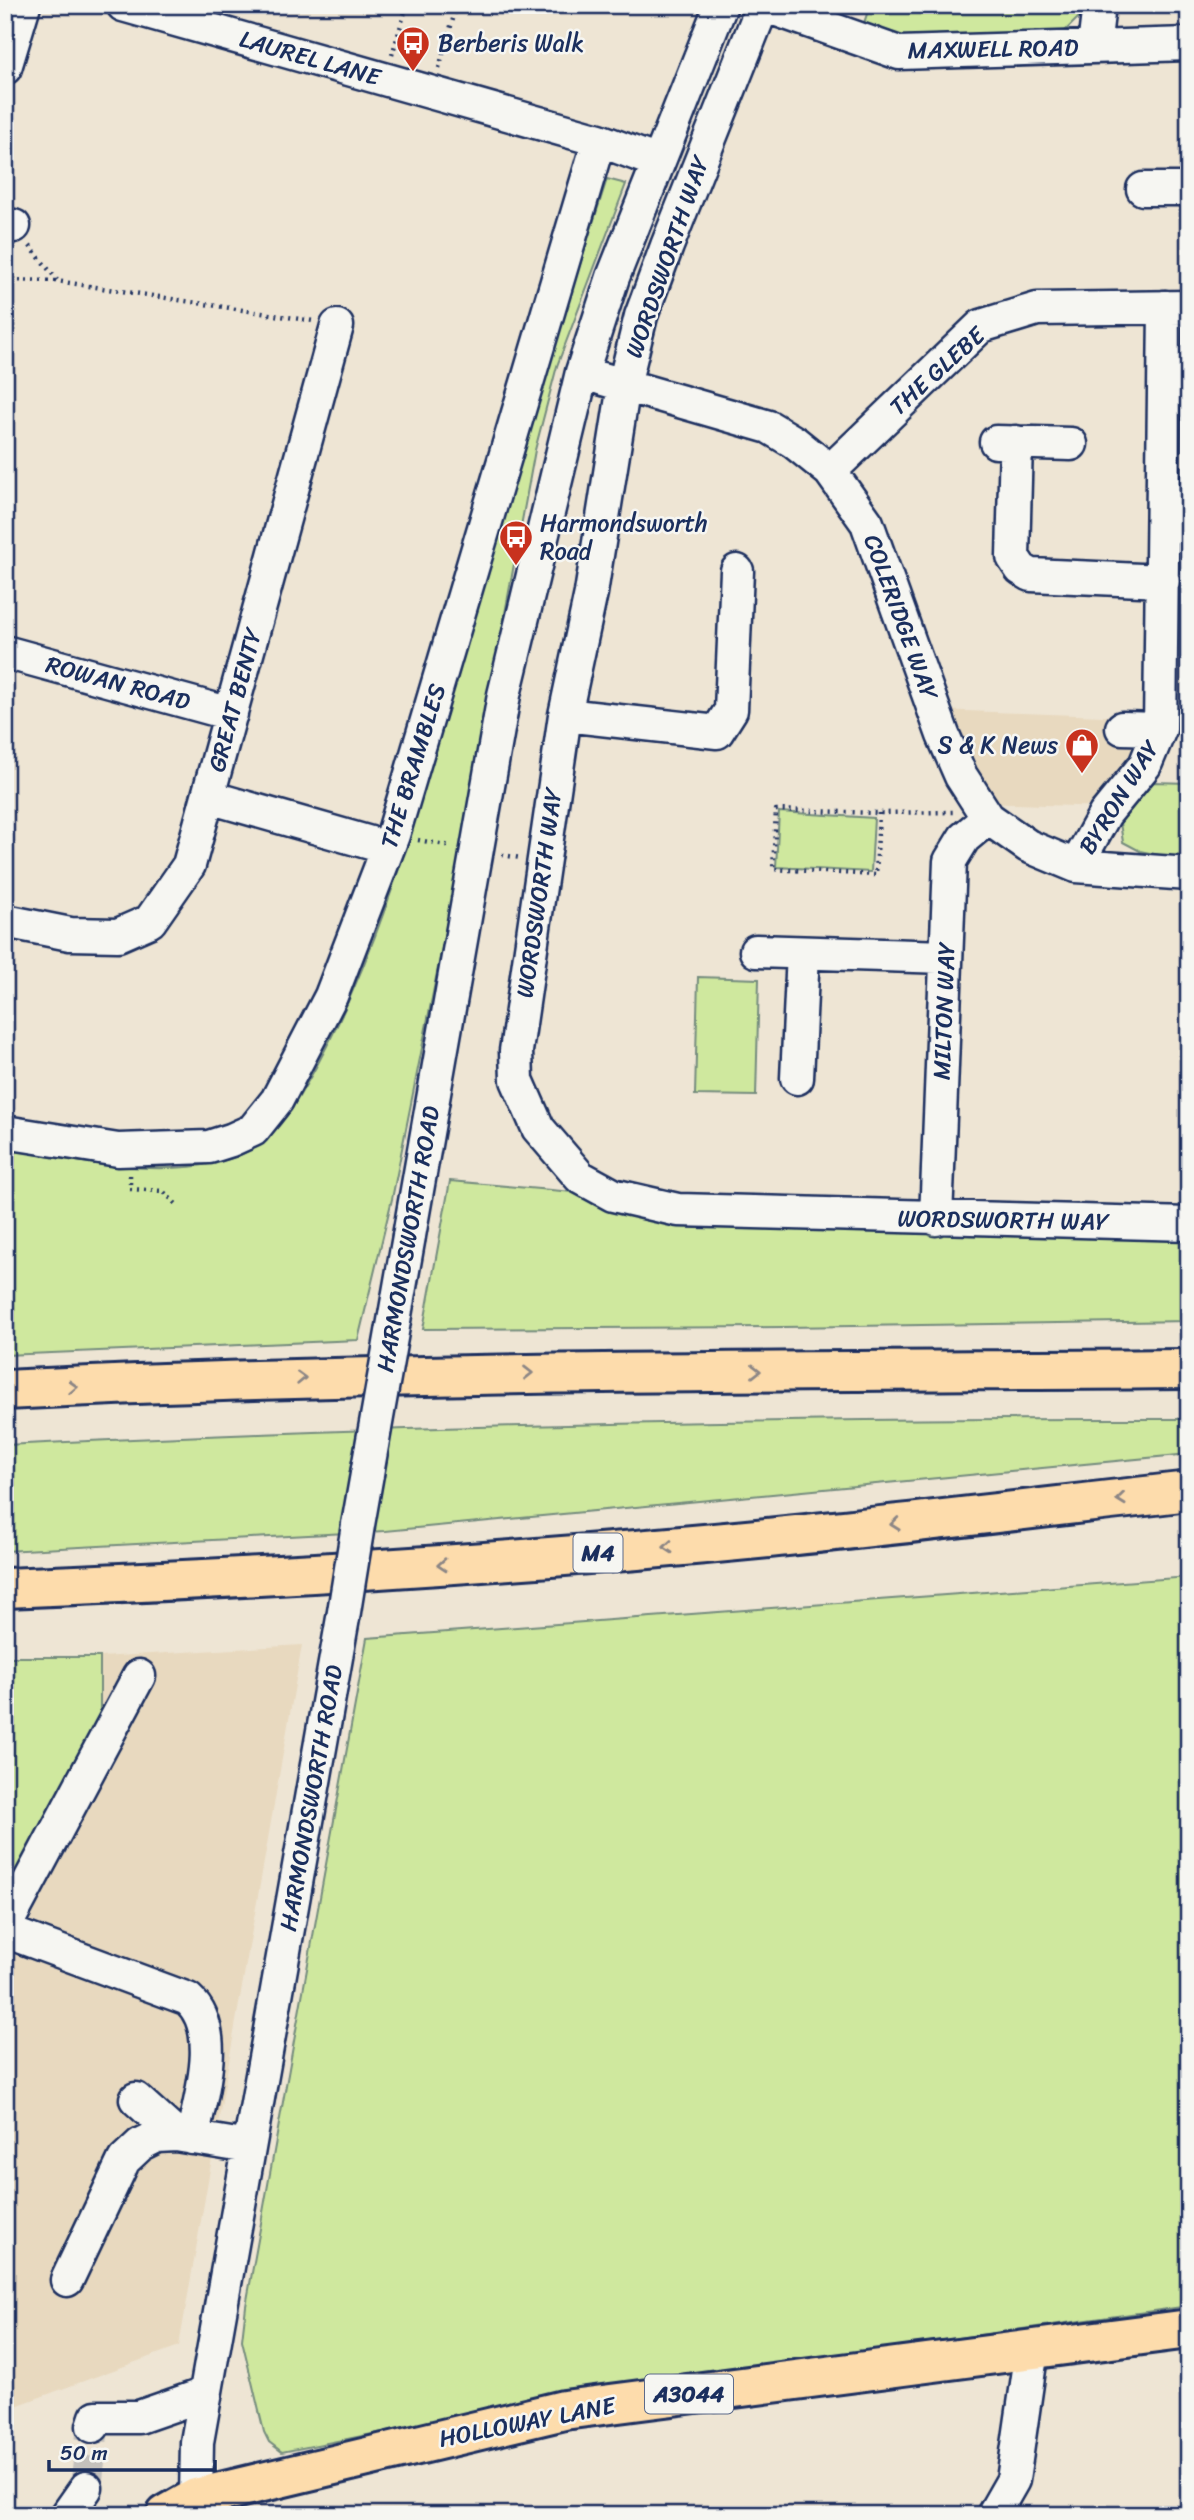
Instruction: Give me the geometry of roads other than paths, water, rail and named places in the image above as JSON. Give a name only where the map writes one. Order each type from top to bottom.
[{"type":"main road","points":[[5,1390],[491,1373],[1189,1369]]},
{"type":"main road","name":"M4","points":[[5,1588],[285,1576],[489,1562],[768,1538],[1189,1491]]},
{"type":"main road","name":"HOLLOWAY LANE","points":[[181,2507],[564,2410],[1189,2329]]},
{"type":"street","points":[[5,68],[24,5]]},
{"type":"street","name":"LAUREL LANE","points":[[122,5],[599,141],[658,162]]},
{"type":"street","name":"HARMONDSWORTH ROAD","points":[[181,2507],[197,2442],[504,695],[582,372],[613,276],[721,5]]},
{"type":"street","name":"MAXWELL ROAD","points":[[763,5],[899,53],[1189,44]]},
{"type":"street","name":"WORDSWORTH WAY","points":[[763,5],[658,269],[641,316],[624,385],[591,593],[565,715],[516,1051],[517,1080],[538,1128],[580,1177],[613,1195],[677,1210],[1189,1224]]},
{"type":"street","points":[[1094,47],[1099,5]]},
{"type":"street","name":"THE BRAMBLES","points":[[5,1132],[131,1150],[209,1147],[253,1130],[277,1100],[331,996],[391,842],[599,141]]},
{"type":"street","points":[[1143,189],[1189,189]]},
{"type":"street","name":"BYRON WAY","points":[[1076,866],[1105,814],[1145,765],[1160,729],[1163,581],[1177,456],[1177,307]]},
{"type":"street","name":"THE GLEBE","points":[[830,471],[981,326],[1037,309],[1177,307]]},
{"type":"street","name":"GREAT BENTY","points":[[5,921],[70,934],[118,935],[150,920],[189,865],[337,326]]},
{"type":"street","name":"COLERIDGE WAY","points":[[582,372],[769,427],[794,442],[830,471],[867,523],[943,735],[961,776],[986,814],[1028,846],[1076,866],[1189,874]]},
{"type":"street","points":[[1071,444],[1005,442],[1013,557],[1021,569],[1031,575],[1163,581]]},
{"type":"street","points":[[565,715],[717,732],[731,710],[737,571]]},
{"type":"street","name":"ROWAN ROAD","points":[[5,652],[231,714]]},
{"type":"street","points":[[1122,728],[1160,729]]},
{"type":"street","points":[[209,797],[391,842]]},
{"type":"street","name":"MILTON WAY","points":[[936,1219],[950,861],[964,838],[986,814]]},
{"type":"street","points":[[756,951],[946,957]]},
{"type":"street","points":[[797,1078],[803,953]]},
{"type":"street","points":[[139,1676],[5,1929],[188,1999],[195,2005],[203,2024],[207,2060],[184,2136]]},
{"type":"street","points":[[136,2099],[184,2136]]},
{"type":"street","points":[[67,2280],[124,2160],[149,2139],[158,2136],[184,2136],[249,2147]]},
{"type":"street","points":[[993,2515],[1013,2480],[1032,2349]]},
{"type":"street","points":[[93,2426],[96,2417],[139,2417],[205,2394]]},
{"type":"street","points":[[67,2515],[86,2488]]},
{"type":"tunnel","points":[[86,2488],[93,2426]]},
{"type":"place","name":"Berberis Walk","points":[[413,73]]},
{"type":"place","name":"Harmondsworth Road","points":[[516,567]]},
{"type":"place","name":"S & K News","points":[[1082,775]]}]
